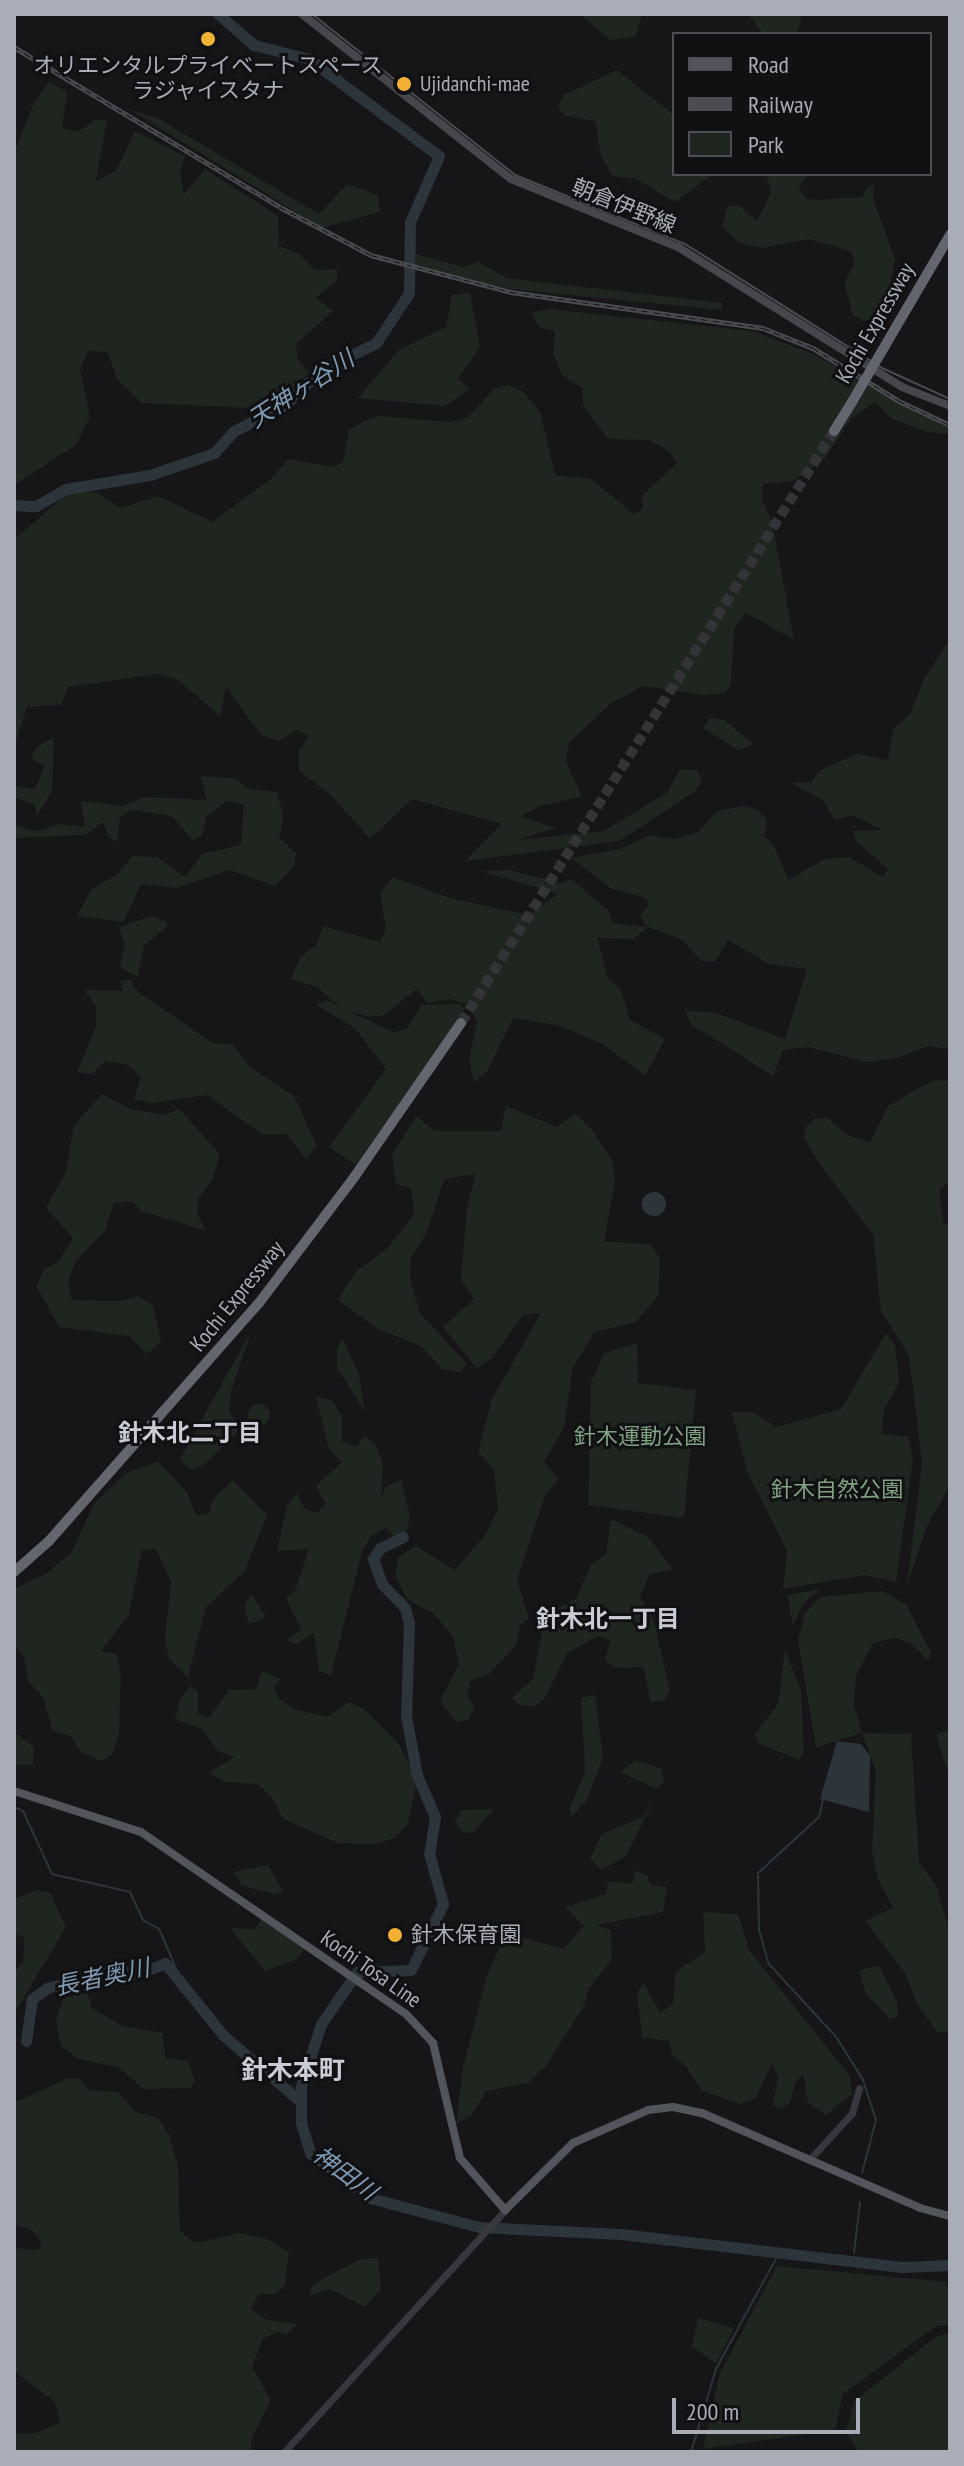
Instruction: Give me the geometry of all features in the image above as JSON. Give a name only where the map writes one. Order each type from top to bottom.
[{"type":"highway","name":"Kochi Expressway","points":[[834,431],[950,235]]},
{"type":"highway","name":"Kochi Expressway","points":[[14,1572],[49,1541],[259,1303],[355,1176],[461,1023]]},
{"type":"main road","name":"朝倉伊野線","points":[[302,14],[511,179],[678,247],[890,380],[950,406]]},
{"type":"main road","name":"Kochi Tosa Line","points":[[14,1791],[141,1832],[354,1978],[428,2036],[460,2158],[505,2210]]},
{"type":"main road","points":[[505,2210],[573,2143],[664,2107],[702,2113],[950,2216]]},
{"type":"street","points":[[809,2160],[852,2113],[859,2088]]},
{"type":"street","points":[[284,2452],[505,2210]]},
{"type":"green space","points":[[580,14],[642,14],[636,37],[610,40]]},
{"type":"green space","points":[[748,14],[797,14],[802,19],[797,32],[762,32]]},
{"type":"green space","points":[[617,70],[672,113],[672,176],[710,176],[675,202],[636,179],[613,176],[601,156],[595,121],[563,115],[558,105],[564,95]]},
{"type":"green space","points":[[49,82],[67,92],[62,129],[79,131],[95,120],[107,120],[96,181],[116,171],[135,131],[185,156],[180,174],[184,194],[205,169],[278,216],[279,246],[299,254],[315,270],[337,269],[337,280],[316,298],[333,311],[296,344],[298,360],[309,373],[278,401],[247,408],[142,403],[118,380],[107,352],[88,351],[80,368],[90,417],[76,445],[14,485],[14,153],[35,100]]},
{"type":"green space","points":[[129,109],[159,119],[319,214],[347,184],[378,195],[380,212],[322,228]]},
{"type":"green space","points":[[767,176],[807,176],[799,187],[805,198],[816,200],[862,197],[867,187],[874,185],[873,198],[895,259],[884,317],[863,321],[853,315],[844,283],[855,263],[852,252],[809,239],[762,248],[739,243],[722,227],[728,206],[740,206],[757,221],[771,192]]},
{"type":"green space","points":[[416,254],[462,267],[479,262],[506,278],[722,303],[721,310],[510,289],[415,268]]},
{"type":"green space","points":[[470,293],[480,347],[458,379],[470,389],[445,406],[358,398],[399,350],[446,327],[452,295]]},
{"type":"green space","points":[[549,309],[752,331],[811,353],[950,429],[950,434],[926,432],[891,418],[875,402],[851,419],[825,458],[793,481],[763,484],[762,501],[772,522],[794,640],[746,613],[734,629],[731,685],[724,693],[704,695],[643,686],[610,704],[569,743],[566,761],[582,797],[540,806],[521,816],[556,828],[518,840],[604,831],[668,792],[680,769],[697,770],[702,781],[694,792],[619,841],[465,861],[502,824],[412,799],[370,839],[330,794],[299,771],[299,751],[309,736],[297,730],[279,741],[261,735],[226,687],[220,716],[177,679],[158,674],[68,687],[61,705],[27,707],[14,748],[14,540],[71,490],[96,492],[121,508],[158,496],[212,522],[272,478],[288,459],[333,467],[343,462],[349,430],[363,422],[379,416],[451,422],[468,417],[494,389],[508,385],[524,392],[540,412],[555,475],[591,479],[634,514],[643,508],[642,496],[677,463],[669,451],[649,440],[608,439],[583,405],[582,388],[562,375],[553,354],[555,331],[540,328],[531,313]]},
{"type":"green space","points":[[950,639],[950,1049],[928,1046],[897,1058],[866,1062],[808,1047],[783,1050],[773,1076],[691,1024],[685,1011],[713,1012],[785,1039],[807,969],[769,964],[728,940],[715,962],[701,961],[683,940],[648,927],[633,939],[597,938],[608,978],[620,988],[630,1020],[665,1039],[645,1075],[601,1043],[557,1025],[513,1018],[488,1070],[474,1083],[469,1060],[477,1021],[468,1005],[451,999],[427,1003],[417,989],[384,1015],[371,1017],[343,1010],[317,987],[290,979],[301,957],[317,944],[323,926],[380,942],[386,928],[380,893],[392,877],[450,898],[518,913],[533,912],[558,894],[481,871],[510,870],[561,884],[571,879],[609,911],[613,923],[647,927],[640,916],[649,904],[646,898],[610,888],[572,858],[620,849],[650,835],[675,839],[698,832],[717,811],[743,806],[757,809],[767,820],[764,837],[772,842],[789,880],[825,859],[849,857],[883,877],[888,869],[856,841],[853,831],[882,830],[852,815],[835,820],[822,800],[792,783],[811,782],[820,770],[857,754],[888,760],[893,729],[910,714],[924,679]]},
{"type":"green space","points":[[710,718],[724,720],[754,744],[738,750],[703,728]]},
{"type":"green space","points":[[54,737],[52,791],[37,816],[34,805],[14,797],[14,786],[35,789],[45,766],[31,758],[37,747]]},
{"type":"green space","points":[[200,776],[235,778],[249,789],[277,792],[284,817],[279,838],[296,853],[294,867],[275,886],[229,870],[177,888],[141,884],[123,922],[77,916],[92,889],[118,874],[132,856],[157,857],[185,877],[202,854],[241,845],[244,804],[226,801],[206,817],[202,836],[193,841],[172,816],[132,810],[120,818],[117,842],[109,838],[103,822],[86,835],[14,838],[14,825],[36,831],[61,824],[85,827],[81,801],[124,806],[145,797],[207,800]]},
{"type":"green space","points":[[152,916],[167,922],[167,927],[144,945],[138,977],[120,967],[125,945],[119,927]]},
{"type":"green space","points":[[130,980],[139,993],[213,1043],[232,1044],[251,1068],[294,1096],[317,1146],[306,1159],[286,1134],[263,1135],[207,1095],[151,1103],[134,1099],[141,1077],[128,1065],[105,1061],[92,1074],[77,1072],[96,1026],[96,1006],[84,990],[124,991],[120,981]]},
{"type":"green space","points":[[326,1000],[393,1032],[407,1029],[421,1005],[460,1004],[465,1009],[356,1165],[329,1147],[386,1069],[355,1028],[316,1005]]},
{"type":"green space","points":[[933,1080],[950,1081],[950,1181],[939,1190],[943,1222],[950,1227],[950,1485],[926,1528],[907,1585],[922,1463],[909,1356],[881,1311],[873,1235],[804,1138],[805,1128],[814,1119],[828,1118],[847,1135],[870,1142],[888,1106]]},
{"type":"green space","points":[[102,1094],[130,1109],[165,1115],[179,1109],[220,1154],[212,1180],[198,1199],[197,1213],[206,1231],[141,1211],[133,1201],[114,1203],[105,1231],[76,1261],[68,1280],[72,1300],[120,1301],[138,1296],[153,1305],[161,1341],[147,1354],[129,1336],[59,1327],[37,1287],[43,1270],[58,1262],[73,1238],[46,1208],[66,1171],[74,1125]]},
{"type":"green space","points":[[506,1106],[557,1127],[575,1113],[594,1132],[613,1163],[615,1183],[604,1241],[651,1245],[660,1258],[659,1295],[636,1322],[594,1332],[573,1368],[564,1427],[544,1462],[559,1479],[545,1495],[517,1580],[529,1618],[520,1625],[516,1645],[488,1675],[470,1681],[467,1696],[474,1707],[469,1719],[456,1722],[440,1701],[459,1664],[453,1637],[434,1614],[407,1599],[395,1576],[398,1557],[416,1546],[455,1570],[486,1534],[498,1509],[494,1470],[478,1452],[492,1399],[541,1313],[523,1315],[492,1358],[477,1368],[443,1327],[474,1299],[461,1280],[467,1208],[476,1174],[444,1179],[428,1230],[411,1259],[410,1279],[420,1313],[467,1364],[460,1372],[442,1369],[421,1346],[378,1329],[338,1300],[355,1272],[388,1248],[414,1214],[411,1188],[396,1184],[392,1155],[416,1116],[435,1131],[501,1131]]},
{"type":"green space","points":[[252,1329],[231,1392],[229,1410],[239,1430],[205,1464],[191,1470],[180,1459]]},
{"type":"green space","name":"針木自然公園","points":[[886,1333],[895,1345],[899,1383],[884,1409],[882,1434],[908,1437],[913,1459],[896,1582],[864,1575],[783,1589],[787,1551],[748,1474],[732,1412],[753,1412],[776,1427],[841,1409]]},
{"type":"green space","points":[[343,1339],[359,1375],[365,1412],[337,1368],[337,1348]]},
{"type":"green space","name":"針木運動公園","points":[[637,1343],[638,1383],[696,1390],[684,1518],[588,1505],[591,1382],[604,1353]]},
{"type":"green space","points":[[316,1397],[333,1401],[342,1417],[342,1442],[357,1446],[365,1436],[377,1447],[383,1465],[381,1497],[386,1487],[401,1480],[410,1516],[407,1530],[396,1539],[386,1528],[371,1536],[362,1553],[331,1675],[319,1671],[314,1633],[296,1644],[286,1639],[301,1630],[286,1598],[295,1591],[309,1549],[277,1551],[287,1505],[297,1493],[305,1509],[316,1513],[326,1504],[316,1486],[342,1462],[329,1450]]},
{"type":"green space","points":[[259,1404],[267,1407],[270,1415],[267,1423],[259,1426],[251,1423],[248,1415],[251,1407]]},
{"type":"green space","points":[[158,1462],[187,1492],[196,1515],[209,1514],[213,1499],[233,1480],[267,1515],[245,1571],[206,1607],[188,1677],[169,1659],[165,1639],[171,1582],[156,1549],[142,1550],[129,1615],[101,1651],[117,1654],[121,1678],[119,1733],[112,1755],[101,1761],[81,1752],[70,1736],[53,1731],[43,1697],[28,1681],[24,1657],[14,1644],[14,1589],[47,1573],[71,1553],[94,1504],[126,1473]]},
{"type":"green space","points":[[611,1519],[648,1537],[673,1569],[649,1575],[640,1597],[654,1621],[670,1691],[664,1701],[651,1702],[643,1667],[617,1668],[605,1660],[610,1640],[598,1636],[567,1653],[545,1698],[535,1706],[519,1705],[512,1698],[533,1679],[545,1615],[576,1599],[591,1564],[606,1554]]},
{"type":"green space","points":[[821,1589],[802,1605],[793,1626],[787,1595]]},
{"type":"green space","points":[[882,1591],[906,1604],[931,1653],[929,1661],[910,1643],[895,1638],[873,1643],[856,1676],[854,1704],[862,1733],[816,1747],[798,1640],[805,1613],[820,1597]]},
{"type":"green space","points":[[252,1595],[266,1617],[249,1625],[244,1604]]},
{"type":"green space","points":[[785,1650],[801,1690],[804,1751],[799,1760],[758,1743],[755,1734],[778,1704]]},
{"type":"green space","points":[[262,1671],[281,1679],[274,1687],[278,1698],[296,1710],[327,1717],[349,1702],[363,1708],[398,1743],[417,1779],[408,1824],[394,1838],[375,1844],[338,1843],[283,1819],[271,1796],[257,1784],[225,1782],[209,1773],[234,1757],[218,1751],[202,1729],[175,1719],[180,1699],[190,1686],[198,1691],[198,1714],[209,1718],[229,1690],[256,1689]]},
{"type":"green space","points":[[595,1695],[603,1757],[586,1802],[571,1817],[569,1809],[585,1773],[581,1698]]},
{"type":"green space","points":[[950,1729],[950,1779],[936,1734]]},
{"type":"green space","points":[[14,1732],[34,1747],[33,1765],[14,1765]]},
{"type":"green space","points":[[862,1733],[911,1734],[919,1862],[936,1885],[950,1932],[950,2033],[937,2032],[917,2004],[905,1973],[865,1921],[893,1908],[877,1877],[872,1851],[876,1771]]},
{"type":"green space","points":[[636,1760],[662,1769],[664,1781],[656,1789],[620,1772]]},
{"type":"green space","points":[[656,1796],[626,1856],[601,1870],[590,1858],[602,1834],[643,1817]]},
{"type":"green space","points":[[494,1809],[473,1833],[462,1832],[455,1822],[461,1810]]},
{"type":"green space","points":[[268,1865],[283,1891],[276,1894],[243,1886],[233,1872]]},
{"type":"green space","points":[[635,1870],[647,1876],[651,1885],[667,1887],[663,1912],[597,1925],[611,1930],[612,1959],[589,1988],[584,2006],[546,2066],[528,2083],[486,2091],[472,2115],[456,2124],[463,2067],[487,1975],[502,1942],[514,1935],[563,1949],[584,1926],[565,1907],[606,1894],[608,1882],[633,1883]]},
{"type":"green space","points":[[37,1890],[50,1893],[66,1927],[15,2012],[14,1972],[23,1962],[24,1938],[14,1933],[14,1899]]},
{"type":"green space","points":[[703,1912],[738,1914],[749,1950],[850,2076],[852,2094],[826,2115],[808,2102],[803,2074],[795,2083],[790,2103],[781,2109],[773,2105],[778,2077],[772,2063],[756,2098],[740,2104],[701,2090],[685,2065],[672,2056],[669,2041],[642,2037],[637,1993],[644,1983],[660,2013],[673,2004],[676,1971],[705,1952]]},
{"type":"green space","points":[[261,1919],[305,1948],[297,1959],[265,1971],[230,1928],[255,1929]]},
{"type":"green space","points":[[879,1966],[897,2002],[898,2016],[890,2019],[866,1994],[859,1970]]},
{"type":"green space","points":[[87,1991],[92,2008],[122,2026],[163,2033],[165,2058],[188,2061],[195,2081],[190,2088],[144,2089],[118,2067],[79,2059],[61,2046],[56,2020],[63,1999]]},
{"type":"green space","points":[[68,2078],[80,2079],[89,2090],[118,2092],[136,2112],[158,2118],[169,2134],[178,2166],[180,2231],[195,2243],[239,2233],[265,2238],[289,2252],[285,2285],[276,2294],[259,2294],[251,2308],[264,2319],[297,2324],[287,2334],[276,2332],[263,2339],[252,2367],[271,2400],[252,2438],[251,2452],[14,2452],[14,2433],[36,2433],[60,2422],[55,2402],[14,2371],[14,2248],[38,2250],[42,2243],[32,2230],[14,2224],[14,2103]]},
{"type":"green space","points":[[378,2258],[381,2289],[365,2307],[330,2289],[309,2296],[312,2286],[322,2279],[361,2259]]},
{"type":"green space","points":[[777,2266],[947,2282],[950,2325],[936,2326],[843,2394],[835,2430],[703,2449],[720,2373]]},
{"type":"green space","points":[[698,2318],[734,2328],[716,2364],[692,2346]]},
{"type":"green space","points":[[950,2333],[950,2452],[858,2452],[846,2431],[854,2401],[937,2336]]},
{"type":"shaded area","points":[[654,1192],[662,1196],[666,1204],[662,1212],[654,1216],[646,1212],[642,1204],[646,1196]]},
{"type":"shaded area","points":[[837,1741],[861,1744],[870,1756],[869,1812],[820,1799]]},
{"type":"waterway","name":"天神ヶ谷川","points":[[14,505],[36,506],[66,489],[150,475],[214,453],[234,431],[285,405],[322,369],[376,343],[409,293],[410,222],[439,156],[309,59],[254,45],[218,14]]},
{"type":"waterway","name":"神田川","points":[[403,1537],[380,1548],[373,1559],[382,1584],[405,1608],[409,1623],[406,1716],[417,1775],[435,1817],[429,1853],[443,1904],[411,1970],[357,1972],[321,2024],[301,2086],[301,2123],[310,2153],[370,2198],[479,2227],[621,2234],[902,2267],[950,2265]]},
{"type":"waterway","points":[[823,1800],[819,1817],[758,1873],[759,1930],[769,1964],[837,2038],[863,2080],[876,2120],[862,2173]]},
{"type":"waterway","points":[[14,1807],[23,1811],[52,1874],[130,1892],[143,1920],[159,1929],[178,1973]]},
{"type":"waterway","name":"長者奥川","points":[[26,2041],[32,1999],[47,1988],[115,1970],[138,1974],[165,1963],[223,2035],[301,2102]]},
{"type":"waterway","points":[[854,2253],[860,2202]]},
{"type":"waterway","points":[[691,2452],[716,2369],[779,2253]]},
{"type":"tunnel","points":[[461,1023],[834,431]]},
{"type":"tram line","points":[[312,14],[515,175],[685,244],[882,368],[950,399]]},
{"type":"railway","points":[[14,47],[280,207],[371,255],[511,292],[763,328],[813,348],[899,401],[950,425]]},
{"type":"place","name":"オリエンタルプライベートスペース ラジャイスタナ","points":[[208,39]]},
{"type":"place","name":"Ujidanchi-mae","points":[[404,84]]},
{"type":"place","name":"針木保育園","points":[[395,1935]]},
{"type":"district","name":"針木北二丁目","points":[[190,1433]]},
{"type":"district","name":"針木北一丁目","points":[[608,1619]]},
{"type":"district","name":"針木本町","points":[[293,2070]]}]
